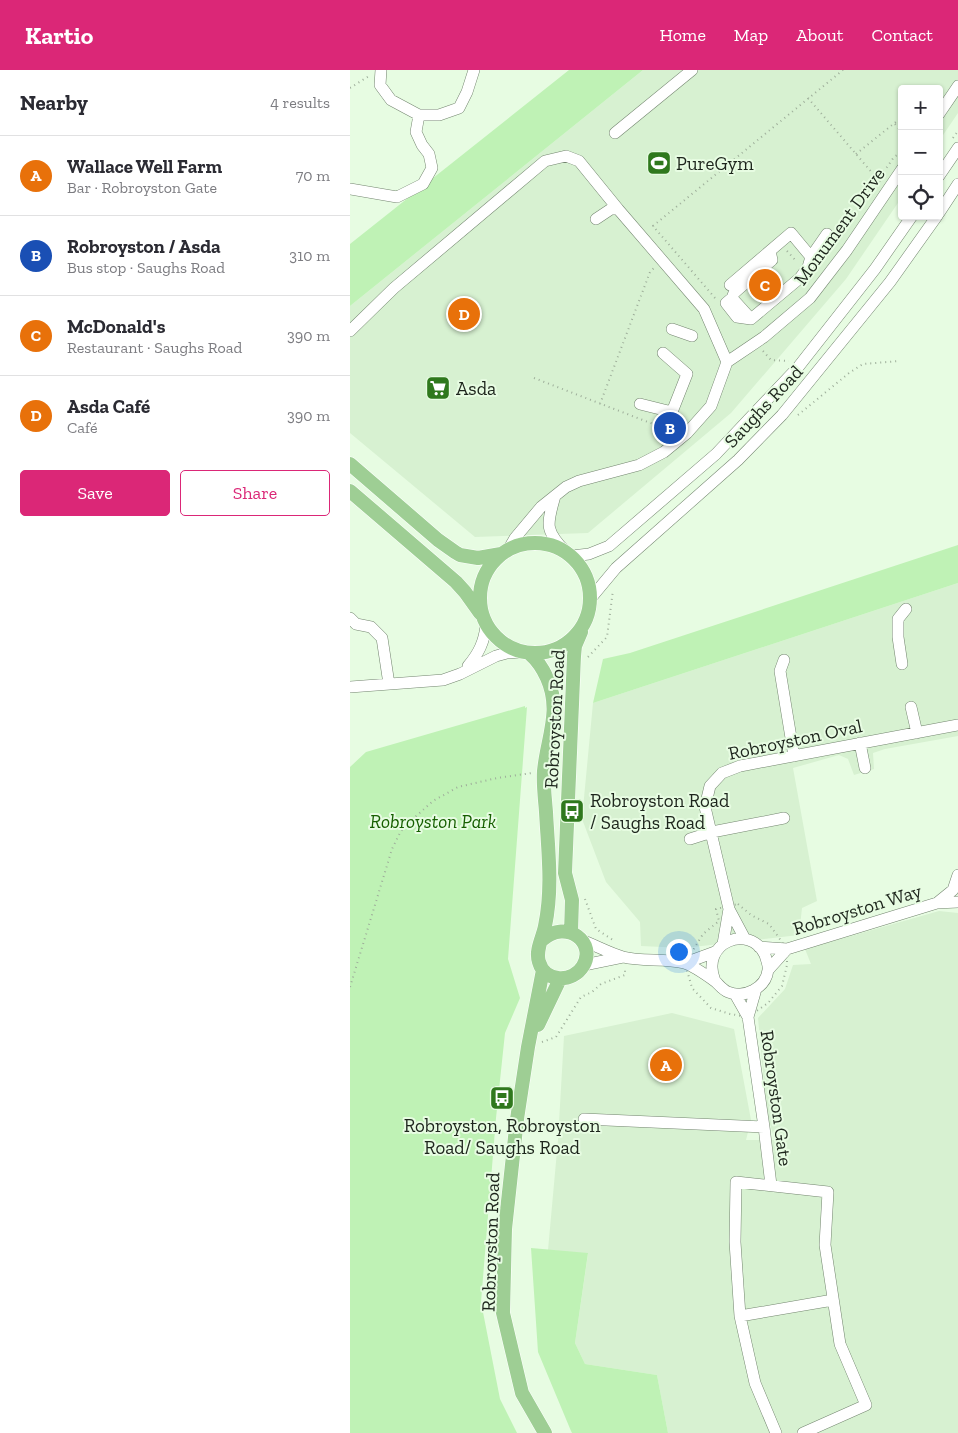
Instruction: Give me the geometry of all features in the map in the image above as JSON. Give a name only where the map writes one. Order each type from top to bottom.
[{"type":"main road","points":[[350,464],[438,540],[460,555],[478,558],[505,552],[524,544],[544,544],[569,554],[584,571],[589,584],[591,598],[589,612],[582,628],[564,646],[548,653],[525,653],[512,649],[498,640],[456,582],[350,491]]},
{"type":"main road","points":[[485,622],[480,607],[480,592],[488,569],[505,552]]},
{"type":"main road","name":"Robroyston Road","points":[[582,628],[575,646],[574,656],[565,873],[572,900],[576,936],[585,947],[586,957],[584,965]]},
{"type":"main road","name":"Robroyston Road","points":[[525,653],[541,666],[554,696],[555,710],[544,772],[550,874],[549,907],[538,953],[539,963],[543,970],[528,1046],[517,1119],[505,1229],[503,1313],[522,1393],[545,1433]]},
{"type":"main road","points":[[542,940],[556,931],[576,936]]},
{"type":"main road","points":[[543,970],[552,977],[560,979],[569,978],[576,974],[584,965]]},
{"type":"main road","name":"Robroyston Road","points":[[528,1046],[560,979]]},
{"type":"street","points":[[376,72],[380,85],[391,100],[418,115],[439,115],[459,108],[467,92],[474,70]]},
{"type":"street","points":[[615,132],[692,70]]},
{"type":"street","points":[[943,108],[958,86]]},
{"type":"street","points":[[350,188],[397,197],[423,184],[432,168],[429,154],[416,132],[418,115]]},
{"type":"street","points":[[940,175],[958,148]]},
{"type":"street","points":[[350,331],[394,288],[545,161],[566,156],[579,161],[704,309],[727,362],[711,406],[702,418],[664,452],[639,465],[579,481],[566,487],[535,514],[505,552]]},
{"type":"street","name":"Monument Drive","points":[[727,362],[764,337],[810,298],[847,250],[898,175]]},
{"type":"street","points":[[943,207],[958,184]]},
{"type":"street","points":[[596,219],[610,209],[618,209]]},
{"type":"street","name":"Saughs Road","points":[[569,554],[599,551],[619,540],[716,454],[799,366],[909,220]]},
{"type":"street","name":"Saughs Road","points":[[591,598],[616,568],[738,460],[782,415],[890,282],[934,220]]},
{"type":"street","points":[[730,286],[791,233],[810,262]]},
{"type":"street","points":[[770,251],[772,260],[734,293],[732,298],[726,303],[737,317],[751,318],[800,278],[827,234]]},
{"type":"street","points":[[672,329],[692,336]]},
{"type":"street","points":[[640,404],[672,412],[687,374],[662,353]]},
{"type":"street","points":[[555,496],[547,522],[556,542],[569,554]]},
{"type":"street","points":[[902,664],[898,637],[898,619],[906,609]]},
{"type":"street","points":[[350,618],[356,624],[371,627],[382,638],[389,684]]},
{"type":"street","points":[[460,674],[477,656],[482,647],[485,622]]},
{"type":"street","points":[[350,688],[442,680],[460,674],[496,656],[507,653],[525,653]]},
{"type":"street","points":[[784,660],[780,671],[794,756]]},
{"type":"street","points":[[911,706],[917,732]]},
{"type":"street","name":"Robroyston Oval","points":[[728,908],[705,807],[710,786],[722,772],[740,766],[958,725]]},
{"type":"street","points":[[860,743],[865,768]]},
{"type":"street","points":[[690,839],[712,832],[784,818]]},
{"type":"street","points":[[953,890],[958,875]]},
{"type":"street","name":"Robroyston Way","points":[[787,949],[937,904],[958,902],[953,890],[937,904]]},
{"type":"street","points":[[728,908],[745,939]]},
{"type":"street","points":[[715,981],[711,966],[719,948],[728,908]]},
{"type":"street","points":[[576,936],[624,957]]},
{"type":"street","points":[[685,963],[719,948],[733,939],[745,939],[759,947],[764,954],[769,969]]},
{"type":"street","points":[[759,947],[787,949]]},
{"type":"street","points":[[584,965],[624,957],[685,963],[715,981],[726,992],[735,994],[748,993],[756,989],[764,980],[769,969],[787,949]]},
{"type":"street","points":[[748,1017],[756,989]]},
{"type":"street","points":[[735,994],[748,1017]]},
{"type":"street","name":"Robroyston Gate","points":[[748,1017],[771,1185]]},
{"type":"street","points":[[584,1119],[764,1127]]},
{"type":"street","points":[[776,1433],[755,1383],[740,1316],[734,1242],[736,1182],[828,1192],[825,1245],[840,1344],[866,1405],[804,1433]]},
{"type":"street","points":[[740,1316],[833,1300]]},
{"type":"path","points":[[716,300],[653,226],[843,70]]},
{"type":"path","points":[[350,88],[376,72]]},
{"type":"path","points":[[808,98],[887,191]]},
{"type":"path","points":[[856,154],[898,120]]},
{"type":"path","points":[[895,123],[900,130]]},
{"type":"path","points":[[878,180],[894,156],[898,154]]},
{"type":"path","points":[[780,243],[802,269],[810,262]]},
{"type":"path","points":[[600,404],[650,272],[674,250]]},
{"type":"path","points":[[764,337],[770,343],[762,350],[772,360],[794,361],[799,366]]},
{"type":"path","points":[[794,419],[849,373],[863,364],[899,361]]},
{"type":"path","points":[[534,378],[666,429],[676,443]]},
{"type":"path","points":[[586,658],[607,637],[612,590]]},
{"type":"path","points":[[350,987],[392,849],[401,831],[433,801],[458,787],[497,778],[544,772]]},
{"type":"path","points":[[528,1046],[556,1036],[581,997],[592,992],[601,984],[625,975],[624,948],[596,929],[583,892]]},
{"type":"path","points":[[719,921],[703,934],[685,963],[692,988],[711,1008],[748,1017],[768,1003],[782,986],[787,965],[787,949],[769,924],[751,915],[738,904],[728,908]]},
{"type":"shaded area","points":[[643,70],[958,70],[958,113],[943,135],[943,85],[898,85],[898,203],[846,279],[731,413],[588,533],[475,537],[350,433],[350,306]]},
{"type":"shaded area","points":[[958,583],[958,736],[885,749],[873,753],[874,769],[854,775],[848,759],[839,755],[793,768],[817,901],[802,908],[799,935],[684,948],[641,946],[640,922],[606,882],[582,819],[593,703]]},
{"type":"shaded area","points":[[939,911],[958,913],[958,1433],[668,1433],[657,1375],[585,1364],[575,1343],[588,1254],[548,1250],[558,1140],[564,1036],[672,1013],[734,1029],[751,1120],[746,1140],[775,1140],[767,1115],[758,1018],[785,989],[793,965],[811,964],[805,949]]},
{"type":"green space","points":[[569,70],[643,70],[350,306],[350,244]]},
{"type":"green space","points":[[958,545],[958,583],[593,703],[603,659],[630,653]]},
{"type":"green space","name":"Robroyston Park","points":[[525,706],[525,708],[527,707],[508,959],[520,998],[505,1033],[481,1302],[500,1399],[517,1433],[350,1433],[350,767],[366,752]]},
{"type":"green space","points":[[531,1248],[588,1253],[575,1343],[585,1364],[657,1375],[668,1433],[572,1433],[538,1352]]},
{"type":"place","name":"PureGym","points":[[659,163]]},
{"type":"place","name":"McDonald's","points":[[765,285]]},
{"type":"place","name":"Asda Café","points":[[464,314]]},
{"type":"place","name":"Asda","points":[[438,388]]},
{"type":"place","name":"Robroyston / Asda","points":[[670,428]]},
{"type":"place","name":"Robroyston Road / Saughs Road","points":[[572,811]]},
{"type":"place","name":"Wallace Well Farm","points":[[666,1065]]},
{"type":"place","name":"Robroyston, Robroyston Road/ Saughs Road","points":[[502,1098]]}]
